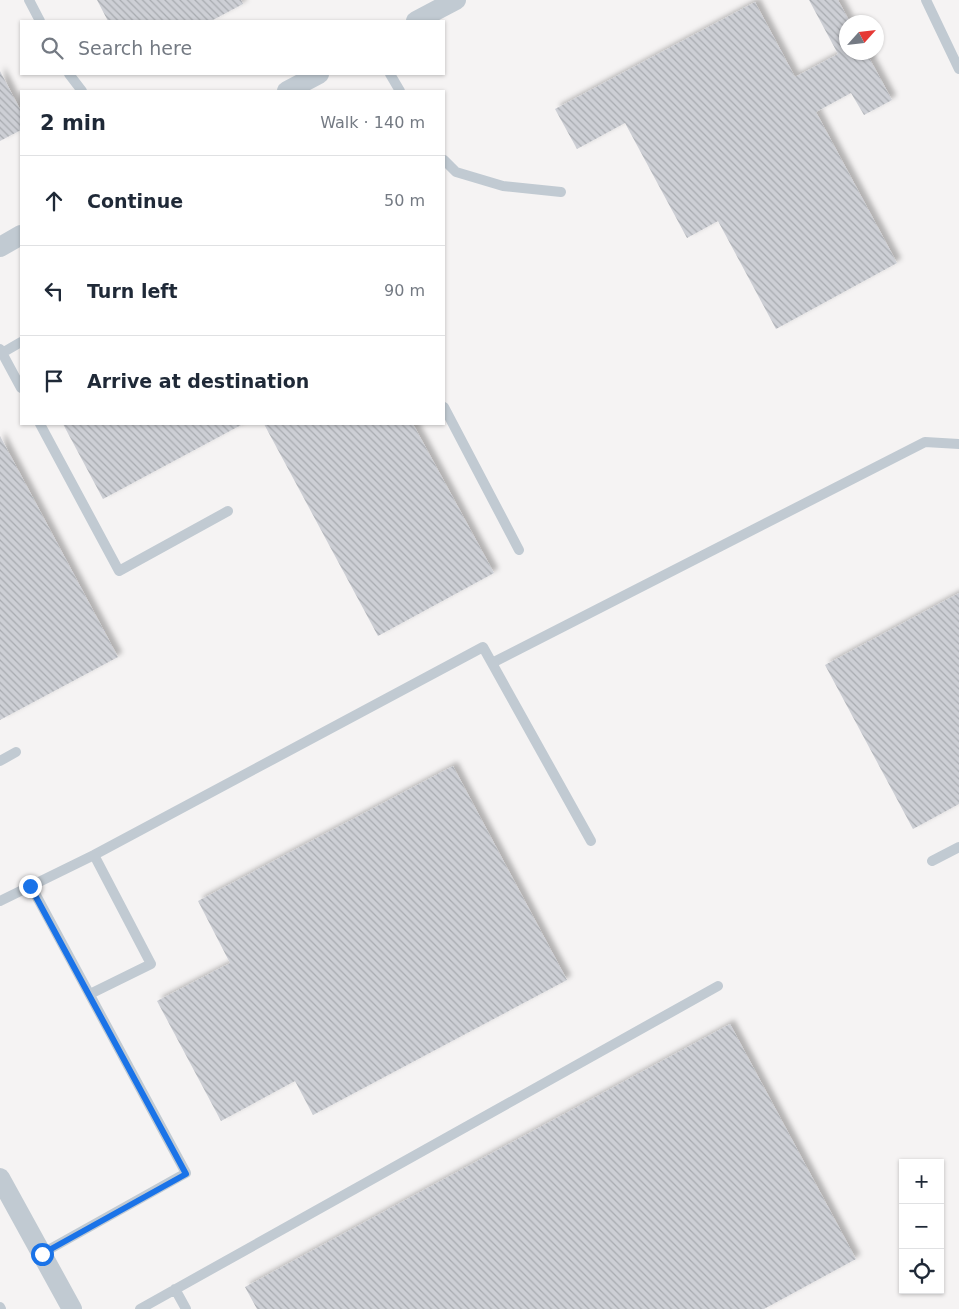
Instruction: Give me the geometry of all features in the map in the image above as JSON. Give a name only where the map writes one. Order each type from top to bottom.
[{"type":"street","points":[[418,20],[456,0]]},
{"type":"street","points":[[289,90],[317,75]]},
{"type":"street","points":[[0,247],[20,236]]},
{"type":"street","points":[[0,1178],[72,1309]]},
{"type":"lane","points":[[29,0],[39,20]]},
{"type":"lane","points":[[926,0],[954,48],[959,69]]},
{"type":"lane","points":[[70,75],[81,90]]},
{"type":"lane","points":[[391,75],[399,90]]},
{"type":"lane","points":[[445,161],[456,172],[503,186],[561,192]]},
{"type":"lane","points":[[20,342],[1,351],[20,386]]},
{"type":"lane","points":[[445,408],[518,550]]},
{"type":"lane","points":[[41,425],[119,571],[228,511]]},
{"type":"lane","points":[[492,663],[926,442],[959,444]]},
{"type":"lane","points":[[0,901],[94,855],[483,647],[591,841]]},
{"type":"lane","points":[[0,761],[16,752]]},
{"type":"lane","points":[[932,861],[959,847]]},
{"type":"lane","points":[[90,994],[151,964],[94,855]]},
{"type":"lane","points":[[30,886],[186,1174],[42,1254]]},
{"type":"lane","points":[[140,1309],[718,986]]},
{"type":"lane","points":[[176,1289],[186,1309]]},
{"type":"building","points":[[97,0],[241,0],[243,4],[213,20],[107,20]]},
{"type":"building","points":[[809,0],[838,0],[846,15],[839,15],[839,60],[870,60],[892,100],[864,115],[851,93],[816,112],[897,263],[776,329],[718,221],[687,238],[625,123],[577,149],[555,109],[755,2],[795,77],[838,54]]},
{"type":"building","points":[[0,71],[20,109],[20,131],[0,141]]},
{"type":"building","points":[[64,425],[241,425],[103,499]]},
{"type":"building","points":[[265,425],[414,425],[494,573],[378,636]]},
{"type":"building","points":[[0,436],[118,657],[0,720]]},
{"type":"building","points":[[959,593],[959,804],[913,829],[825,665]]},
{"type":"building","points":[[453,766],[567,980],[313,1115],[295,1081],[221,1121],[157,1001],[230,963],[198,901]]},
{"type":"building","points":[[730,1024],[856,1259],[764,1309],[257,1309],[245,1287]]},
{"type":"route","points":[[30,886],[186,1174],[42,1254]]}]
